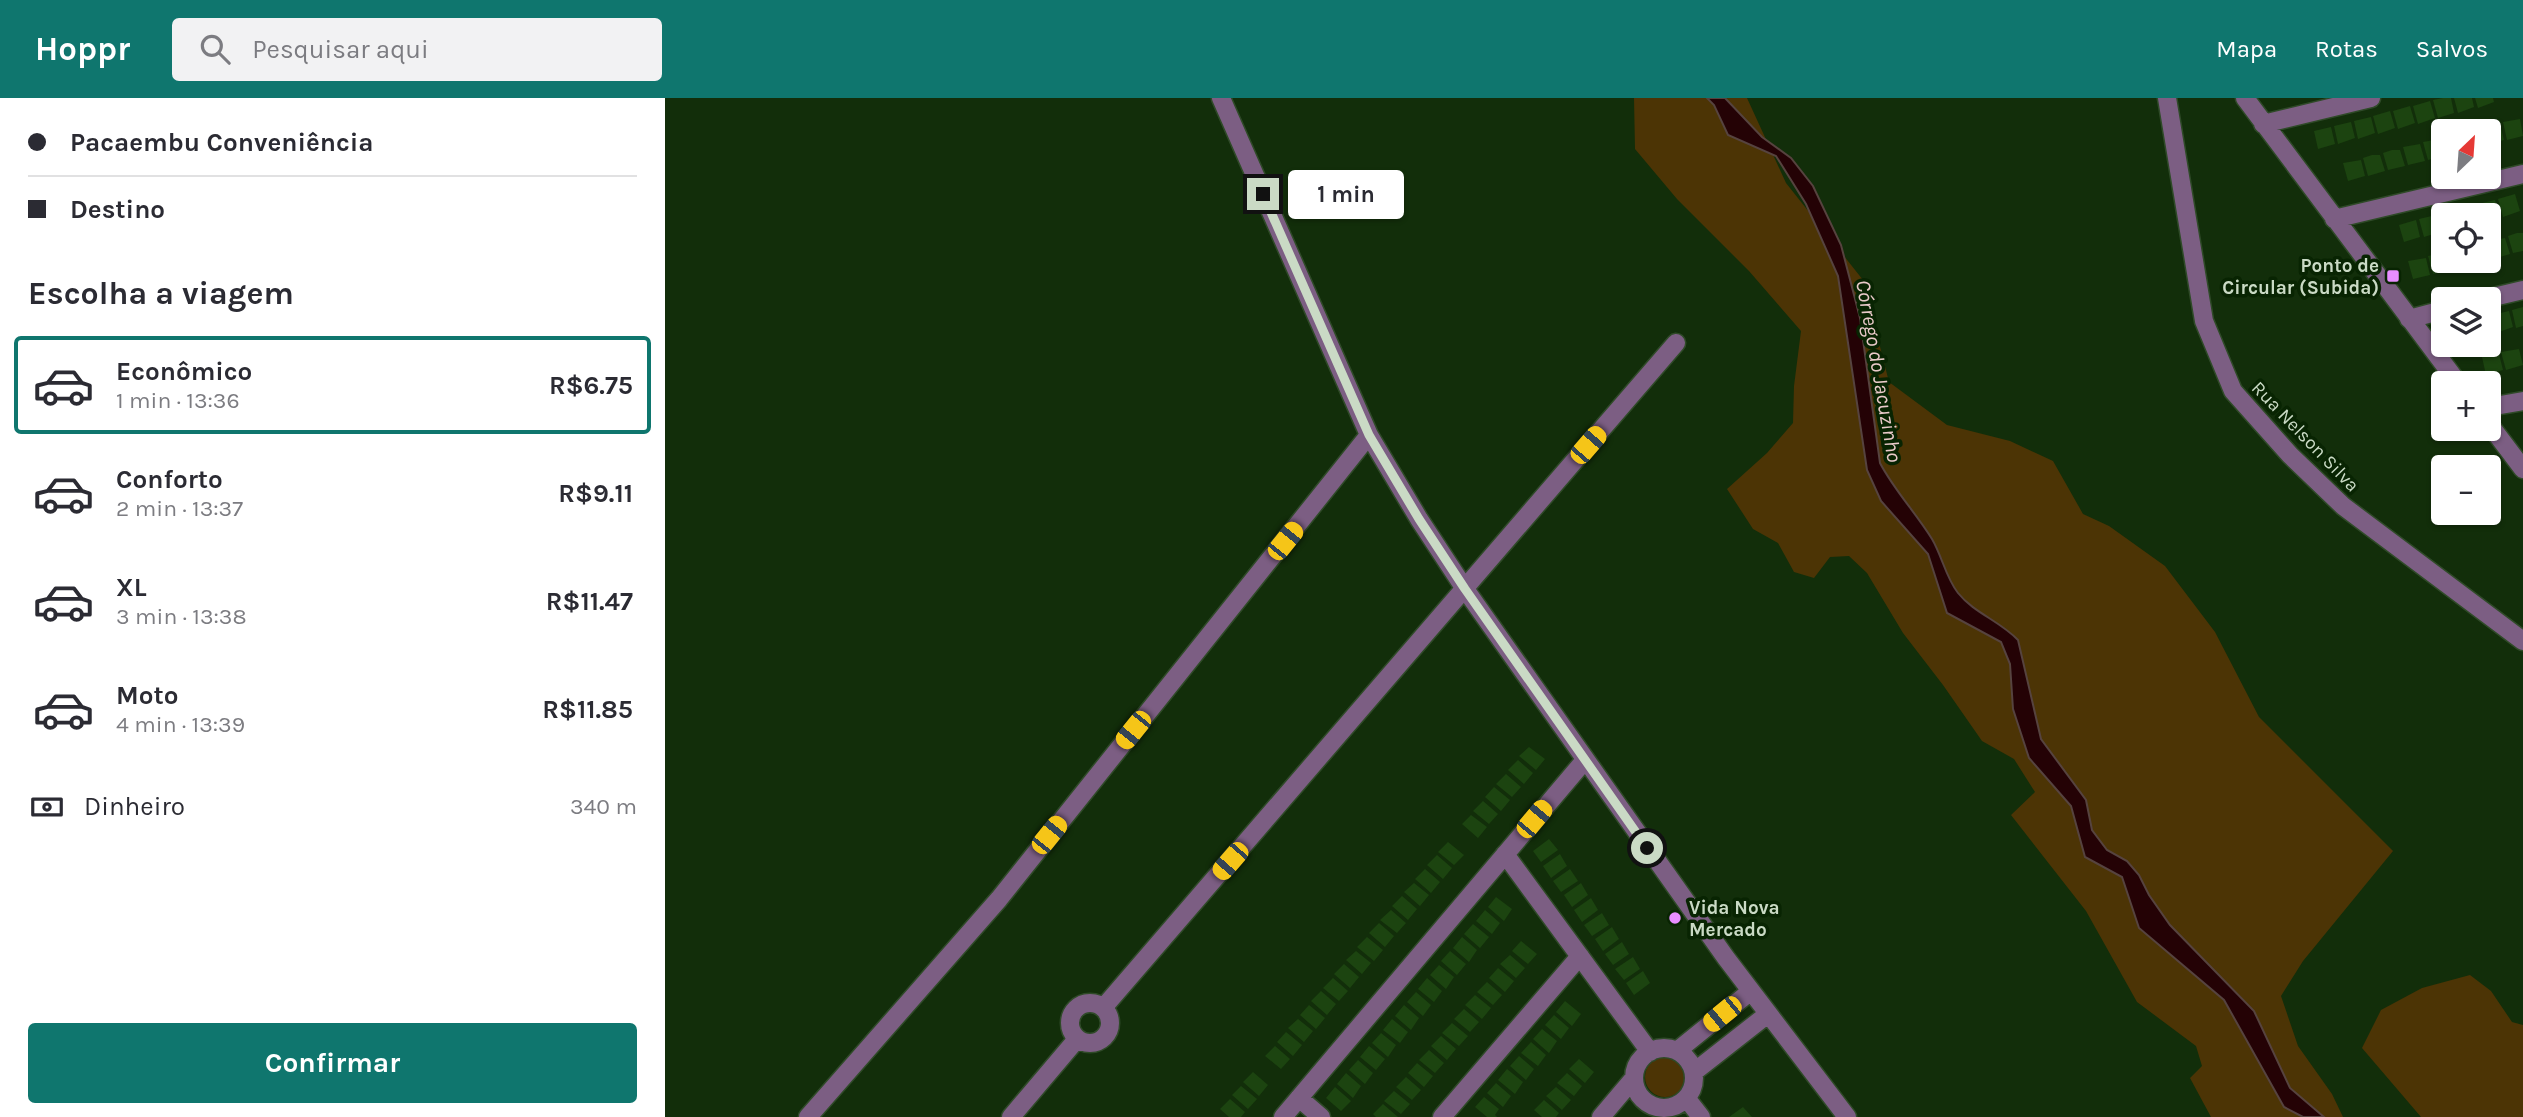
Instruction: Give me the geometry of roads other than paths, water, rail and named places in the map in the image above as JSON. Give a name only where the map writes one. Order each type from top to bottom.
[{"type":"street","points":[[1221,98],[1369,435],[1419,519],[1585,760],[1751,991],[1847,1117]]},
{"type":"street","name":"Rua Nelson Silva","points":[[2167,98],[2204,321],[2233,391],[2290,455],[2343,506],[2523,641]]},
{"type":"street","points":[[2245,98],[2449,371]]},
{"type":"street","points":[[2263,124],[2371,98]]},
{"type":"street","points":[[2334,219],[2523,174]]},
{"type":"street","points":[[2501,295],[2523,290]]},
{"type":"street","points":[[2409,319],[2431,313]]},
{"type":"street","points":[[1103,1008],[1676,343]]},
{"type":"street","points":[[2501,405],[2523,401]]},
{"type":"street","points":[[807,1117],[999,898],[1369,435]]},
{"type":"street","points":[[2501,440],[2523,470]]},
{"type":"street","points":[[1283,1117],[1585,760]]},
{"type":"street","points":[[1505,854],[1650,1052]]},
{"type":"street","points":[[1442,1117],[1580,956]]},
{"type":"street","points":[[1677,1051],[1751,991]]},
{"type":"street","points":[[1085,1004],[1103,1008],[1110,1018],[1106,1036],[1095,1043],[1077,1039],[1070,1022],[1075,1011],[1085,1004]]},
{"type":"street","points":[[1694,1072],[1768,1014]]},
{"type":"street","points":[[1011,1117],[1077,1039]]},
{"type":"street","points":[[1658,1049],[1677,1051],[1691,1063],[1694,1072],[1695,1082],[1686,1099],[1670,1108],[1644,1110],[1635,1078],[1637,1066],[1650,1052],[1658,1049]]},
{"type":"street","points":[[1601,1117],[1635,1078]]},
{"type":"street","points":[[1299,1098],[1321,1117]]},
{"type":"street","points":[[1686,1099],[1702,1117]]},
{"type":"place","name":"Ponto de Circular (Subida)","points":[[2393,276]]},
{"type":"place","name":"Vida Nova Mercado","points":[[1675,918]]},
{"type":"water label","name":"Córrego do Jacuzinho","points":[[1879,371]]}]
